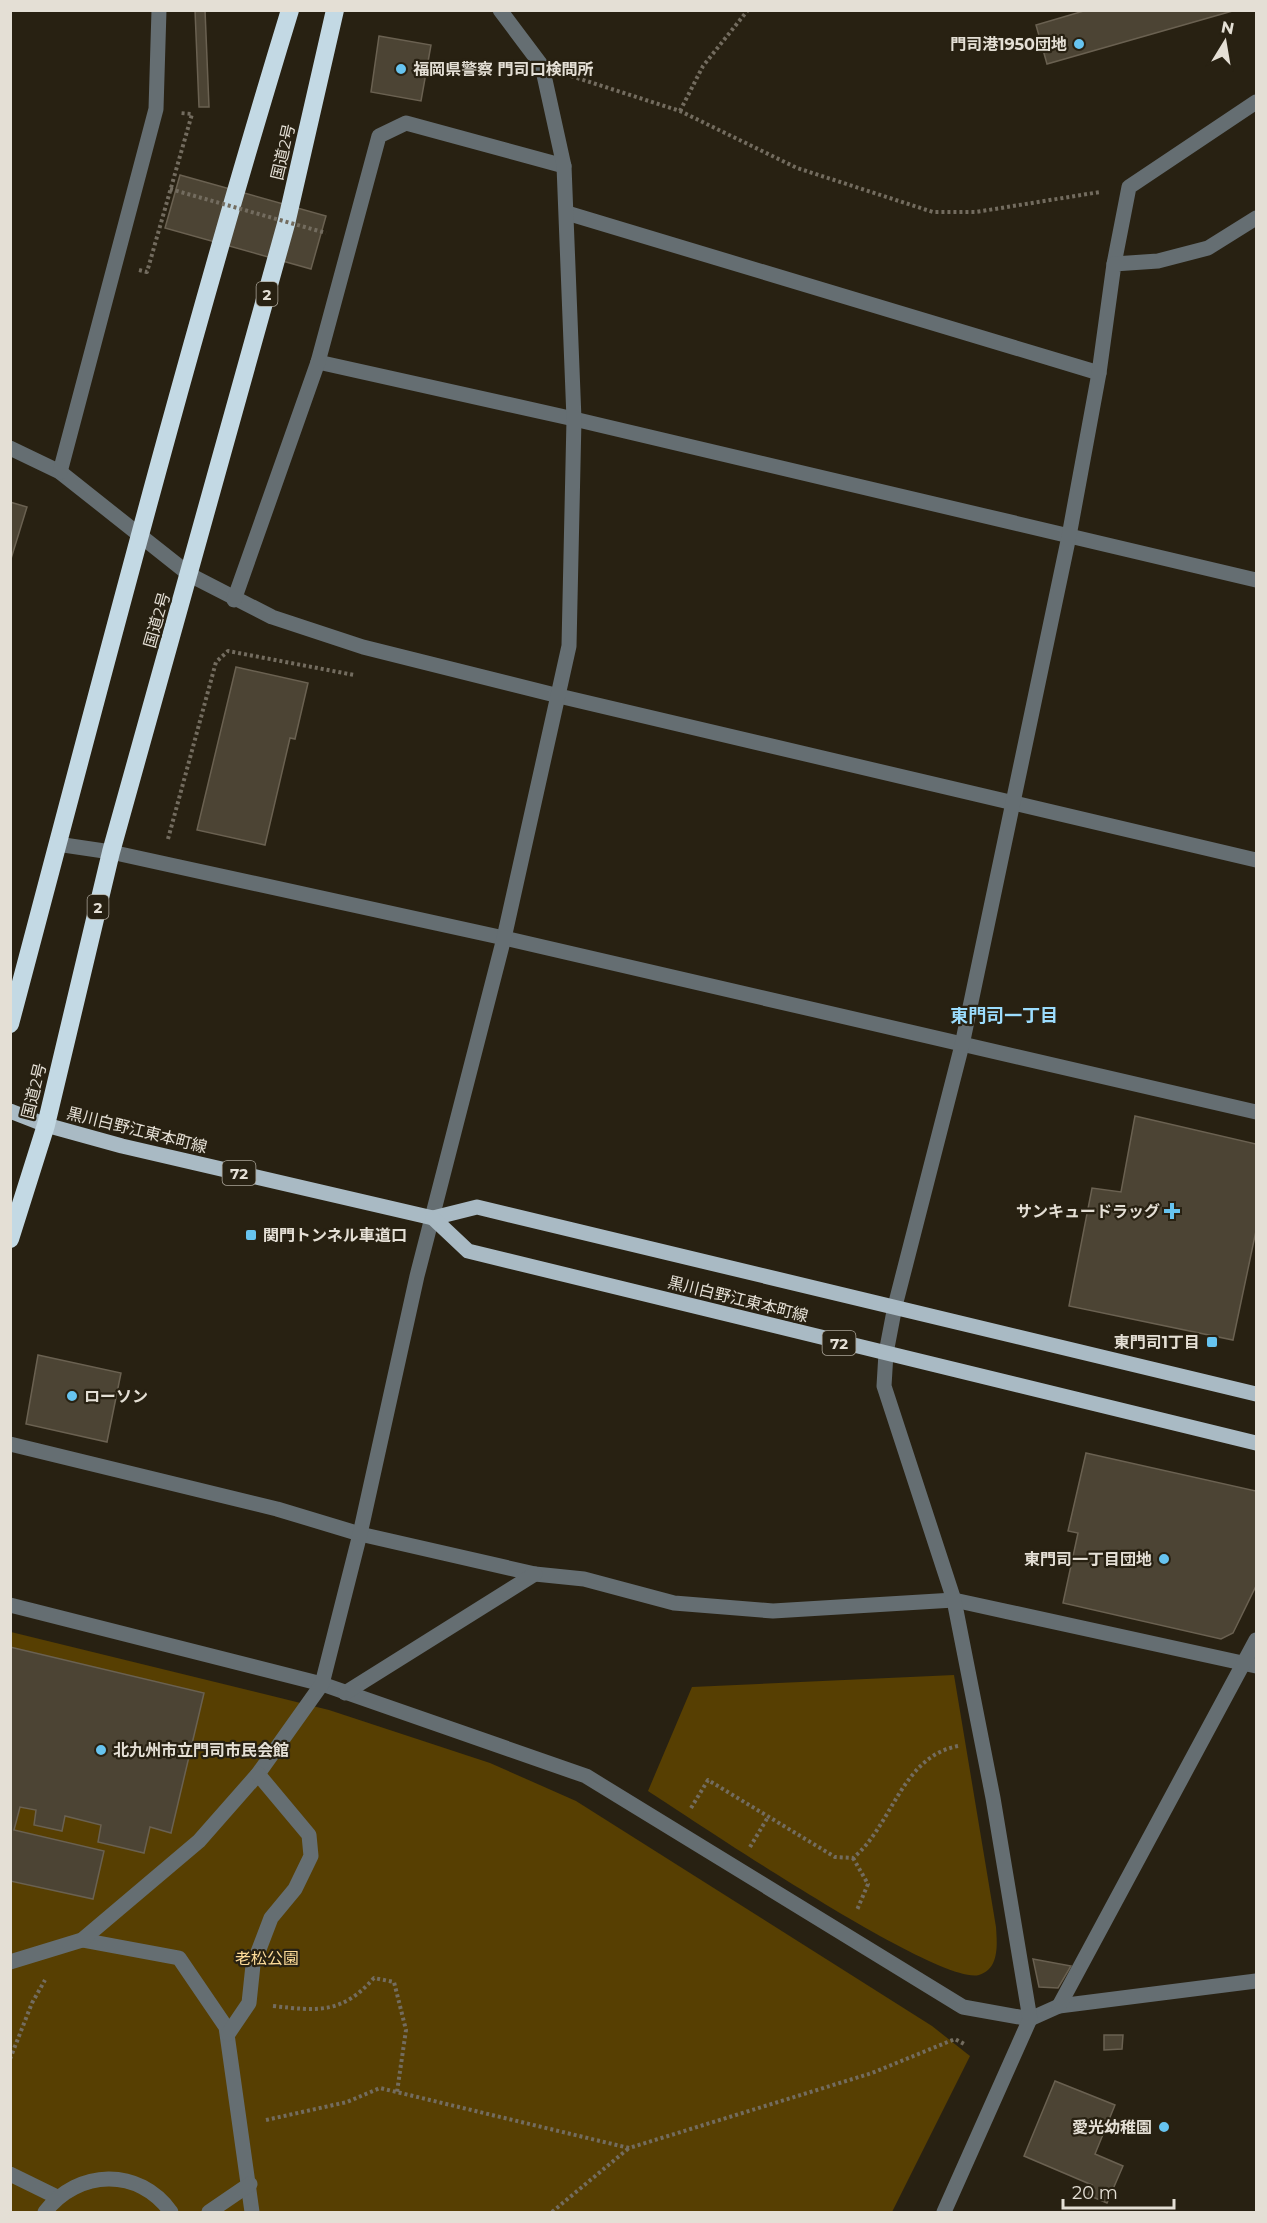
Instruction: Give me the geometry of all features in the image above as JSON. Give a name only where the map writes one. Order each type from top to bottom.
[{"type":"highway","name":"国道2号","points":[[10,1024],[139,536],[229,210],[290,10]]},
{"type":"highway","name":"国道2号","points":[[10,1239],[46,1125],[111,852],[286,224],[335,10]]},
{"type":"main road","name":"黒川白野江東本町線","points":[[10,1111],[46,1125],[122,1146],[433,1218],[477,1207],[1257,1394]]},
{"type":"main road","name":"黒川白野江東本町線","points":[[433,1218],[468,1251],[1257,1443]]},
{"type":"street","points":[[60,472],[156,110],[159,10]]},
{"type":"street","points":[[10,1962],[82,1940],[199,1841],[258,1774],[322,1684],[360,1534],[417,1276],[504,938],[569,646],[574,419],[564,166],[542,66],[500,10]]},
{"type":"street","points":[[944,2212],[1030,2019],[982,1742],[954,1600],[884,1386],[886,1353],[895,1306],[962,1045],[1069,536],[1099,373],[1114,264],[1130,188],[1257,102]]},
{"type":"street","points":[[234,600],[318,362],[379,136],[406,123],[564,166]]},
{"type":"street","points":[[567,213],[1099,373]]},
{"type":"street","points":[[1114,264],[1158,261],[1208,248],[1257,218]]},
{"type":"street","points":[[318,362],[574,419],[1257,580]]},
{"type":"street","points":[[10,448],[60,472],[190,575],[234,600],[272,617],[363,647],[559,696],[1257,860]]},
{"type":"street","points":[[57,844],[111,852],[504,938],[1257,1112]]},
{"type":"street","points":[[10,1444],[277,1509],[360,1534],[535,1574],[584,1580],[674,1603],[772,1611],[954,1600],[1251,1665]]},
{"type":"street","points":[[345,1692],[535,1574]]},
{"type":"street","points":[[10,1605],[322,1684],[586,1776],[963,2007],[1030,2019],[1059,2006],[1257,1981]]},
{"type":"street","points":[[1059,2006],[1251,1665],[1257,1640]]},
{"type":"street","points":[[228,2034],[249,2003],[254,1965],[271,1918],[295,1889],[311,1856],[309,1835],[258,1774]]},
{"type":"street","points":[[82,1940],[179,1958],[226,2027],[250,2184],[252,2212]]},
{"type":"street","points":[[10,2174],[57,2197]]},
{"type":"street","points":[[45,2212],[57,2197],[84,2181],[108,2177],[132,2181],[154,2193],[171,2212]]},
{"type":"street","points":[[210,2212],[250,2184]]},
{"type":"path","points":[[680,111],[703,66],[748,10]]},
{"type":"path","points":[[542,66],[635,99],[680,111],[796,168],[933,213],[976,212],[1130,188]]},
{"type":"path","points":[[147,272],[192,114]]},
{"type":"path","points":[[170,189],[326,233]]},
{"type":"path","points":[[167,843],[216,662],[228,651],[365,677]]},
{"type":"path","points":[[676,1831],[708,1780],[835,1857],[853,1858],[867,1846],[918,1766],[942,1749],[982,1742]]},
{"type":"path","points":[[736,1868],[768,1817]]},
{"type":"path","points":[[844,1935],[867,1894],[868,1884],[853,1858]]},
{"type":"path","points":[[10,2059],[32,2003],[62,1946]]},
{"type":"path","points":[[249,2003],[311,2010],[330,2008],[340,2006],[360,1994],[374,1978],[394,1982],[406,2030],[397,2092]]},
{"type":"path","points":[[552,2212],[629,2148],[872,2073],[956,2039],[966,2045]]},
{"type":"path","points":[[241,2124],[337,2105],[380,2088],[629,2148]]},
{"type":"green space","name":"老松公園","points":[[11,1632],[329,1710],[490,1763],[576,1801],[932,2026],[970,2056],[892,2212],[11,2212]]},
{"type":"green space","points":[[954,1675],[996,1927],[997,1948],[994,1961],[986,1972],[979,1975],[955,1972],[869,1930],[763,1866],[648,1791],[692,1687]]},
{"type":"building","points":[[195,10],[205,10],[209,107],[199,107]]},
{"type":"building","name":"門司港1950団地","points":[[1087,10],[1236,10],[1047,64],[1036,25]]},
{"type":"building","name":"福岡県警察 門司口検問所","points":[[379,36],[431,45],[421,101],[371,92]]},
{"type":"building","points":[[180,175],[326,216],[311,269],[165,228]]},
{"type":"building","points":[[10,502],[27,507],[10,562]]},
{"type":"building","points":[[236,667],[308,683],[295,739],[290,738],[265,845],[197,830]]},
{"type":"building","name":"サンキュードラッグ","points":[[1135,1116],[1256,1144],[1256,1231],[1233,1340],[1069,1306],[1092,1188],[1121,1192]]},
{"type":"building","points":[[38,1355],[121,1373],[107,1442],[26,1424]]},
{"type":"building","name":"東門司一丁目団地","points":[[1086,1453],[1256,1491],[1256,1586],[1233,1633],[1221,1639],[1063,1603],[1078,1533],[1068,1531]]},
{"type":"building","name":"北九州市立門司市民会館","points":[[10,1647],[204,1693],[171,1833],[150,1827],[144,1853],[98,1842],[101,1825],[65,1816],[62,1831],[34,1825],[36,1810],[20,1807],[14,1830],[104,1851],[93,1899],[10,1881]]},
{"type":"building","points":[[1033,1959],[1071,1966],[1058,1988],[1039,1987]]},
{"type":"building","points":[[1104,2035],[1123,2035],[1122,2049],[1104,2050]]},
{"type":"building","points":[[1055,2081],[1115,2105],[1095,2154],[1123,2166],[1107,2203],[1088,2195],[1092,2185],[1024,2156]]},
{"type":"place","name":"門司港1950団地","points":[[1079,44]]},
{"type":"place","name":"福岡県警察 門司口検問所","points":[[401,69]]},
{"type":"place","name":"サンキュードラッグ","points":[[1172,1211]]},
{"type":"place","name":"関門トンネル車道口","points":[[251,1235]]},
{"type":"place","name":"東門司1丁目","points":[[1212,1342]]},
{"type":"place","name":"ローソン","points":[[72,1396]]},
{"type":"place","name":"東門司一丁目団地","points":[[1164,1559]]},
{"type":"place","name":"北九州市立門司市民会館","points":[[101,1750]]},
{"type":"place","name":"愛光幼稚園","points":[[1164,2127]]},
{"type":"district","name":"東門司一丁目","points":[[1004,1016]]}]
